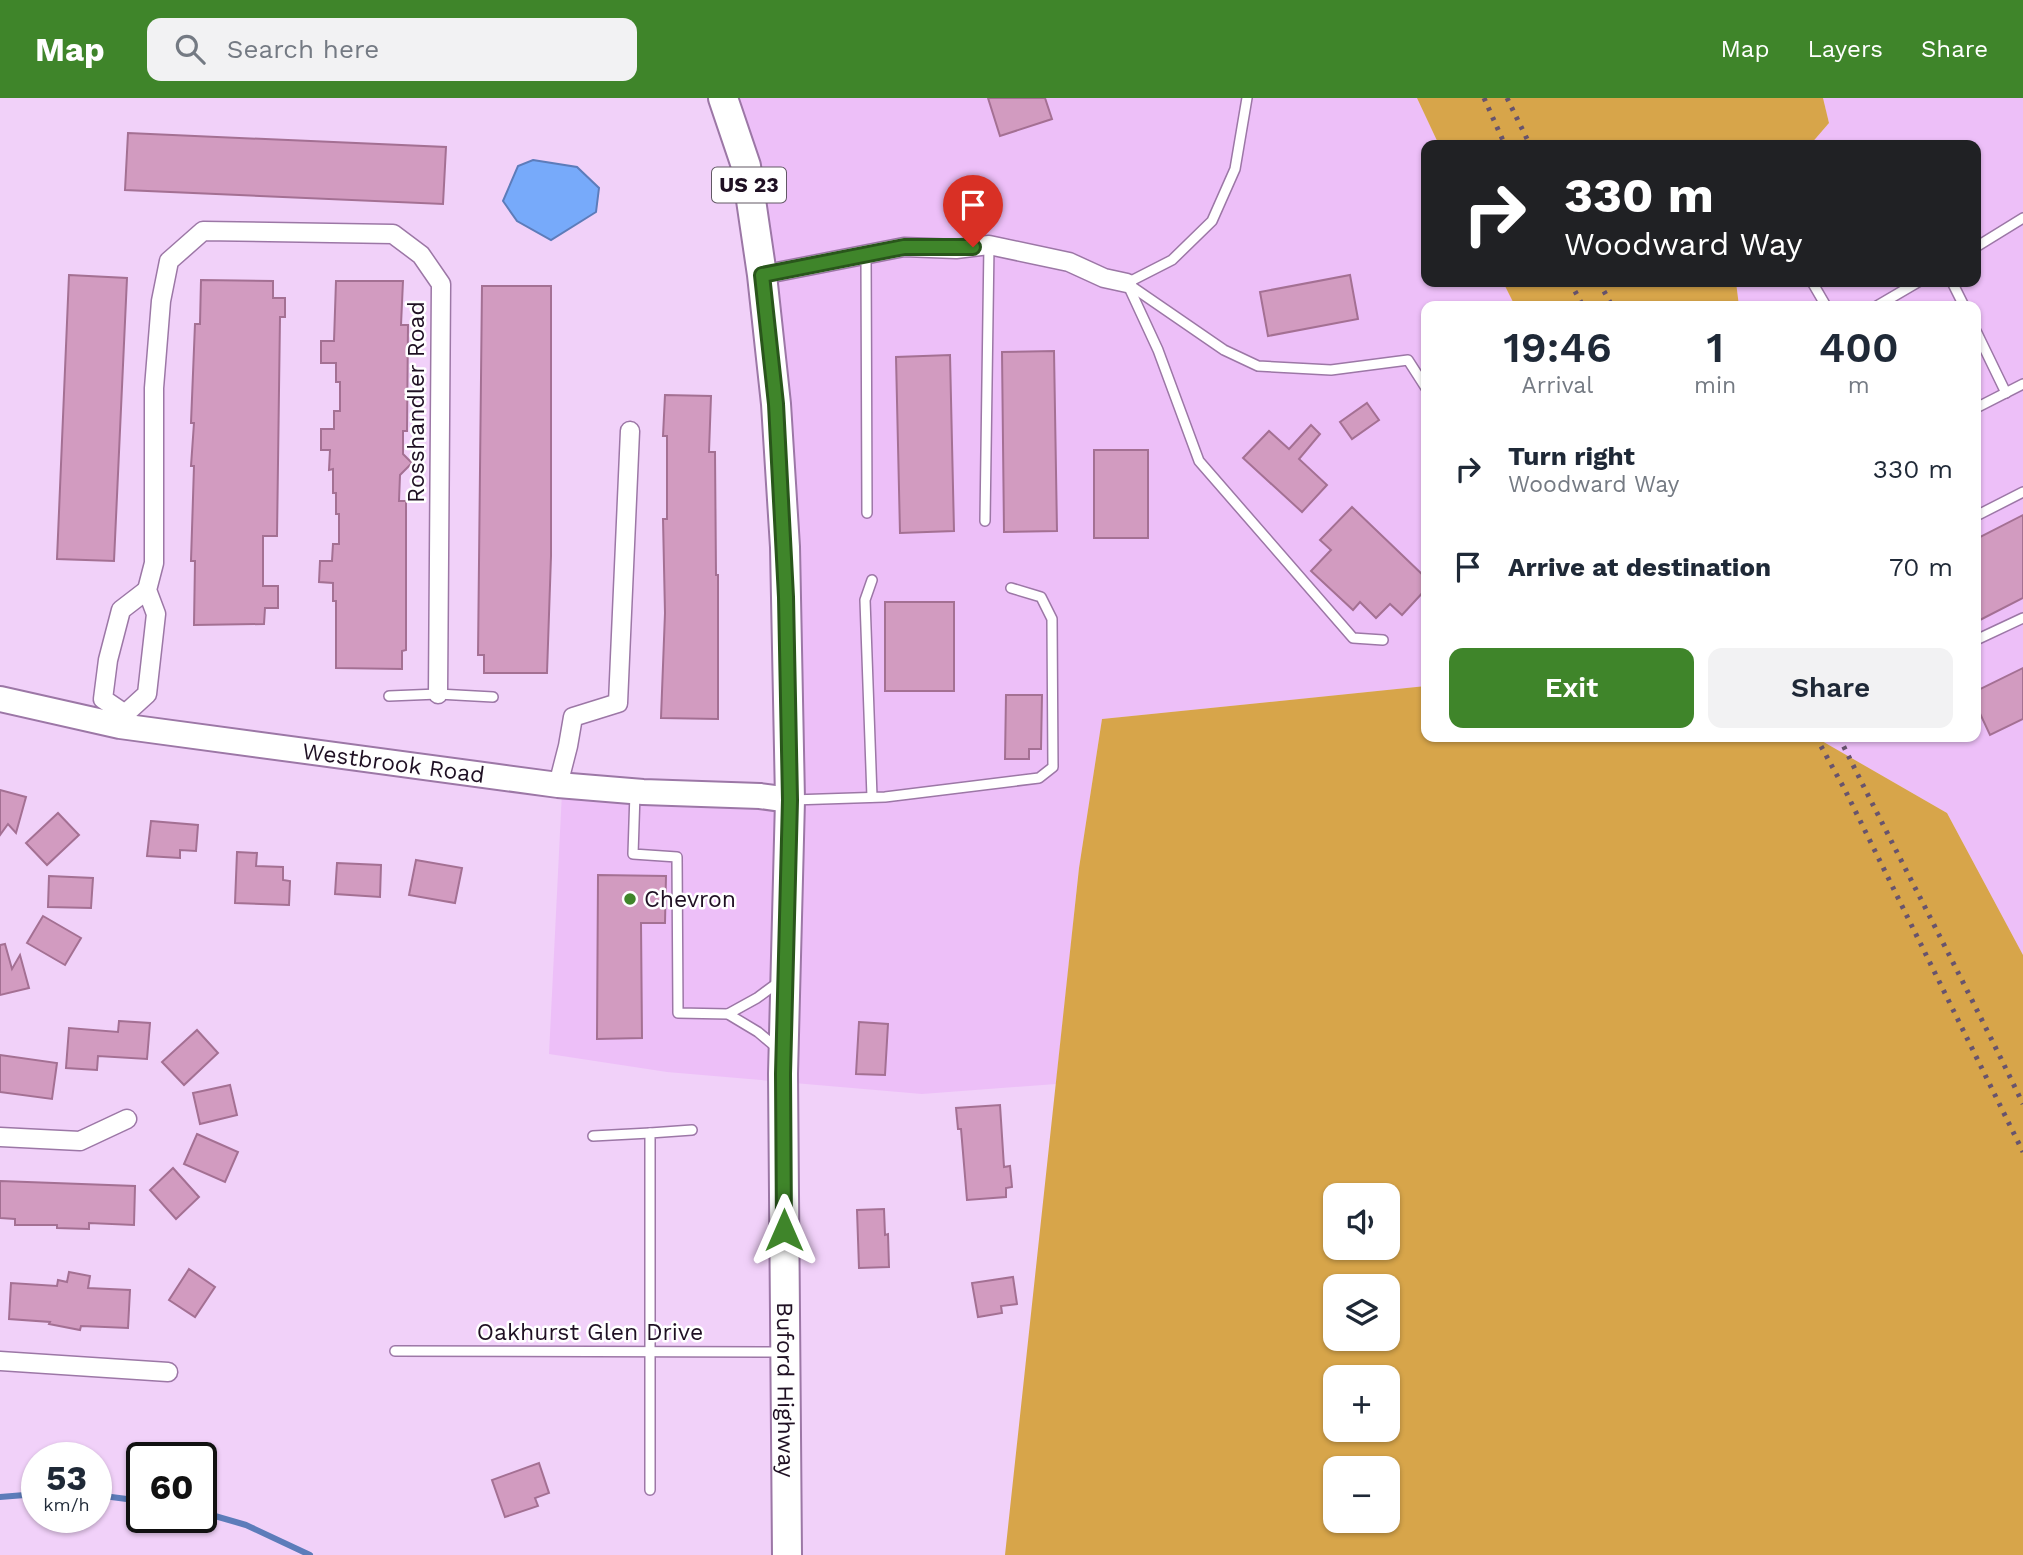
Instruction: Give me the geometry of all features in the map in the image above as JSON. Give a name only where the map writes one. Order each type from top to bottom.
[{"type":"main road","name":"Buford Highway","points":[[723,98],[746,166],[762,275],[776,404],[785,547],[790,800],[784,1054],[787,1555]]},
{"type":"street","name":"Rosshandler Road","points":[[123,720],[147,694],[156,614],[147,590],[154,563],[154,388],[161,301],[169,261],[202,231],[393,234],[421,255],[441,284],[438,694]]},
{"type":"street","points":[[762,275],[904,247],[956,248],[989,245],[1069,262],[1104,278],[1127,283]]},
{"type":"street","points":[[558,785],[573,717],[618,703],[630,431]]},
{"type":"street","points":[[123,720],[103,699],[108,660],[121,610],[147,590]]},
{"type":"street","name":"Westbrook Road","points":[[0,699],[558,785],[790,800]]},
{"type":"street","points":[[0,1137],[80,1141],[127,1119]]},
{"type":"street","points":[[0,1361],[168,1372]]},
{"type":"lane","points":[[1127,283],[1172,260],[1212,221],[1235,169],[1247,98]]},
{"type":"lane","points":[[1981,244],[2023,218]]},
{"type":"lane","points":[[985,521],[989,245]]},
{"type":"lane","points":[[866,254],[867,513]]},
{"type":"lane","points":[[1127,283],[1224,350],[1258,366],[1331,370],[1408,360],[1421,380]]},
{"type":"lane","points":[[1127,283],[1158,350],[1199,461],[1353,638],[1383,640]]},
{"type":"lane","points":[[1886,301],[1909,287]]},
{"type":"lane","points":[[1981,341],[2006,393]]},
{"type":"lane","points":[[1981,406],[2023,384]]},
{"type":"lane","points":[[1981,513],[2023,492]]},
{"type":"lane","points":[[872,580],[865,600],[872,797]]},
{"type":"lane","points":[[790,800],[872,797],[1040,778],[1053,767],[1052,619],[1041,597],[1011,588]]},
{"type":"lane","points":[[1981,638],[2023,618]]},
{"type":"lane","points":[[389,696],[438,694],[493,697]]},
{"type":"lane","points":[[635,791],[633,854],[677,856],[678,1013],[728,1014],[758,1032],[784,1054]]},
{"type":"lane","points":[[728,1014],[757,998],[785,977]]},
{"type":"lane","points":[[593,1136],[692,1130]]},
{"type":"lane","points":[[650,1133],[650,1490]]},
{"type":"lane","name":"Oakhurst Glen Drive","points":[[395,1351],[784,1352]]},
{"type":"shaded area","points":[[737,98],[1417,98],[1437,140],[1421,140],[1421,287],[1506,287],[1512,301],[1421,301],[1421,687],[1102,719],[1079,868],[1056,1084],[922,1094],[667,1072],[549,1054],[562,792],[797,809]]},
{"type":"shaded area","points":[[1417,98],[1823,98],[1829,123],[1814,140],[1437,140]]},
{"type":"shaded area","points":[[1823,98],[2023,98],[2023,955],[1947,813],[1824,742],[1981,742],[1981,301],[1738,301],[1737,287],[1981,287],[1981,140],[1814,140],[1829,123]]},
{"type":"shaded area","points":[[1506,287],[1737,287],[1738,301],[1512,301]]},
{"type":"shaded area","points":[[1421,687],[1421,742],[1824,742],[1947,813],[2023,955],[2023,1555],[1005,1555],[1079,868],[1102,719]]},
{"type":"water","points":[[533,160],[577,167],[599,188],[596,212],[551,240],[517,221],[503,201],[518,166]]},
{"type":"building","points":[[988,98],[1045,98],[1052,119],[1000,136]]},
{"type":"building","points":[[128,133],[446,147],[443,204],[125,190]]},
{"type":"building","points":[[69,275],[127,278],[114,561],[57,559]]},
{"type":"building","points":[[1350,275],[1358,319],[1268,336],[1260,292]]},
{"type":"building","points":[[201,280],[273,281],[273,298],[285,298],[285,317],[280,317],[277,536],[263,536],[263,586],[278,586],[278,608],[265,608],[264,624],[194,625],[195,561],[191,561],[194,466],[191,466],[194,423],[191,423],[195,324],[200,324]]},
{"type":"building","points":[[336,281],[403,281],[401,325],[408,325],[407,431],[403,431],[403,454],[412,463],[400,475],[399,501],[406,501],[406,650],[402,651],[402,669],[336,668],[336,601],[333,601],[333,583],[319,582],[320,561],[332,561],[333,544],[339,544],[339,514],[336,514],[336,493],[333,493],[333,469],[329,470],[330,450],[321,450],[321,429],[334,429],[334,411],[340,411],[340,382],[336,382],[336,363],[321,363],[321,341],[334,341]]},
{"type":"building","points":[[482,286],[551,286],[551,556],[547,673],[484,673],[484,655],[478,655]]},
{"type":"building","points":[[1054,351],[1057,531],[1004,532],[1002,352]]},
{"type":"building","points":[[950,355],[954,531],[900,533],[896,357]]},
{"type":"building","points":[[665,395],[711,396],[709,452],[715,452],[718,719],[661,718],[665,613],[663,519],[667,519],[667,436],[663,436]]},
{"type":"building","points":[[1367,403],[1379,420],[1352,439],[1340,422]]},
{"type":"building","points":[[1311,425],[1320,434],[1299,459],[1327,485],[1302,512],[1243,458],[1269,431],[1289,449]]},
{"type":"building","points":[[1094,450],[1148,450],[1148,538],[1094,538]]},
{"type":"building","points":[[1352,507],[1421,573],[1421,594],[1402,615],[1390,604],[1376,618],[1360,602],[1353,610],[1311,571],[1331,550],[1320,540]]},
{"type":"building","points":[[2023,515],[2023,598],[1981,619],[1981,536]]},
{"type":"building","points":[[885,602],[954,602],[954,691],[885,691]]},
{"type":"building","points":[[2023,668],[2023,719],[1990,735],[1981,716],[1981,689]]},
{"type":"building","points":[[1006,695],[1042,695],[1041,749],[1029,749],[1029,759],[1005,759]]},
{"type":"building","points":[[0,790],[26,797],[16,833],[8,824],[0,835]]},
{"type":"building","points":[[58,813],[79,835],[47,865],[26,843]]},
{"type":"building","points":[[151,821],[198,825],[196,851],[180,850],[180,858],[147,856]]},
{"type":"building","points":[[237,852],[257,853],[256,866],[283,867],[283,880],[290,881],[289,905],[235,903]]},
{"type":"building","points":[[416,860],[462,868],[455,903],[409,895]]},
{"type":"building","points":[[337,863],[381,865],[380,897],[335,894]]},
{"type":"building","points":[[598,875],[666,876],[665,923],[641,923],[642,1038],[597,1039]]},
{"type":"building","points":[[49,876],[93,878],[91,908],[48,907]]},
{"type":"building","points":[[43,916],[81,938],[65,965],[27,943]]},
{"type":"building","points":[[5,944],[12,969],[20,955],[29,988],[0,995],[0,945]]},
{"type":"building","points":[[119,1021],[150,1023],[147,1059],[98,1056],[97,1070],[66,1068],[69,1028],[118,1032]]},
{"type":"building","points":[[859,1022],[888,1024],[885,1075],[856,1074]]},
{"type":"building","points":[[197,1030],[218,1053],[184,1085],[162,1062]]},
{"type":"building","points":[[0,1055],[57,1063],[52,1099],[0,1092]]},
{"type":"building","points":[[230,1085],[237,1115],[200,1124],[193,1093]]},
{"type":"building","points":[[1000,1105],[1004,1167],[1010,1166],[1012,1187],[1006,1188],[1006,1197],[967,1200],[961,1129],[958,1129],[956,1108]]},
{"type":"building","points":[[197,1134],[238,1152],[225,1182],[184,1164]]},
{"type":"building","points":[[173,1168],[199,1197],[176,1219],[150,1190]]},
{"type":"building","points":[[0,1181],[135,1186],[134,1225],[89,1223],[89,1229],[57,1228],[57,1225],[15,1225],[15,1219],[0,1218]]},
{"type":"building","points":[[884,1209],[889,1267],[859,1268],[857,1210]]},
{"type":"building","points":[[189,1269],[215,1287],[195,1317],[169,1300]]},
{"type":"building","points":[[69,1272],[90,1276],[88,1288],[130,1290],[128,1328],[81,1326],[80,1330],[49,1324],[50,1322],[9,1319],[11,1283],[57,1286],[58,1280],[67,1282]]},
{"type":"building","points":[[1013,1277],[1017,1304],[1001,1306],[1002,1313],[978,1317],[972,1283]]},
{"type":"building","points":[[539,1463],[549,1493],[535,1498],[538,1506],[505,1517],[492,1480]]},
{"type":"waterway","points":[[0,1497],[21,1495]]},
{"type":"waterway","points":[[112,1497],[126,1499]]},
{"type":"waterway","points":[[217,1517],[246,1525],[310,1555]]},
{"type":"railway","points":[[1484,98],[1503,140]]},
{"type":"railway","points":[[1507,98],[1528,140]]},
{"type":"railway","points":[[1573,287],[1580,301]]},
{"type":"railway","points":[[1602,287],[1609,301]]},
{"type":"railway","points":[[1819,742],[1845,790],[2023,1152]]},
{"type":"railway","points":[[1842,742],[2023,1104]]},
{"type":"place","name":"Chevron","points":[[630,899]]},
{"type":"route","points":[[784,1230],[783,1074],[790,800],[785,547],[776,404],[762,275],[904,247],[973,247]]}]
